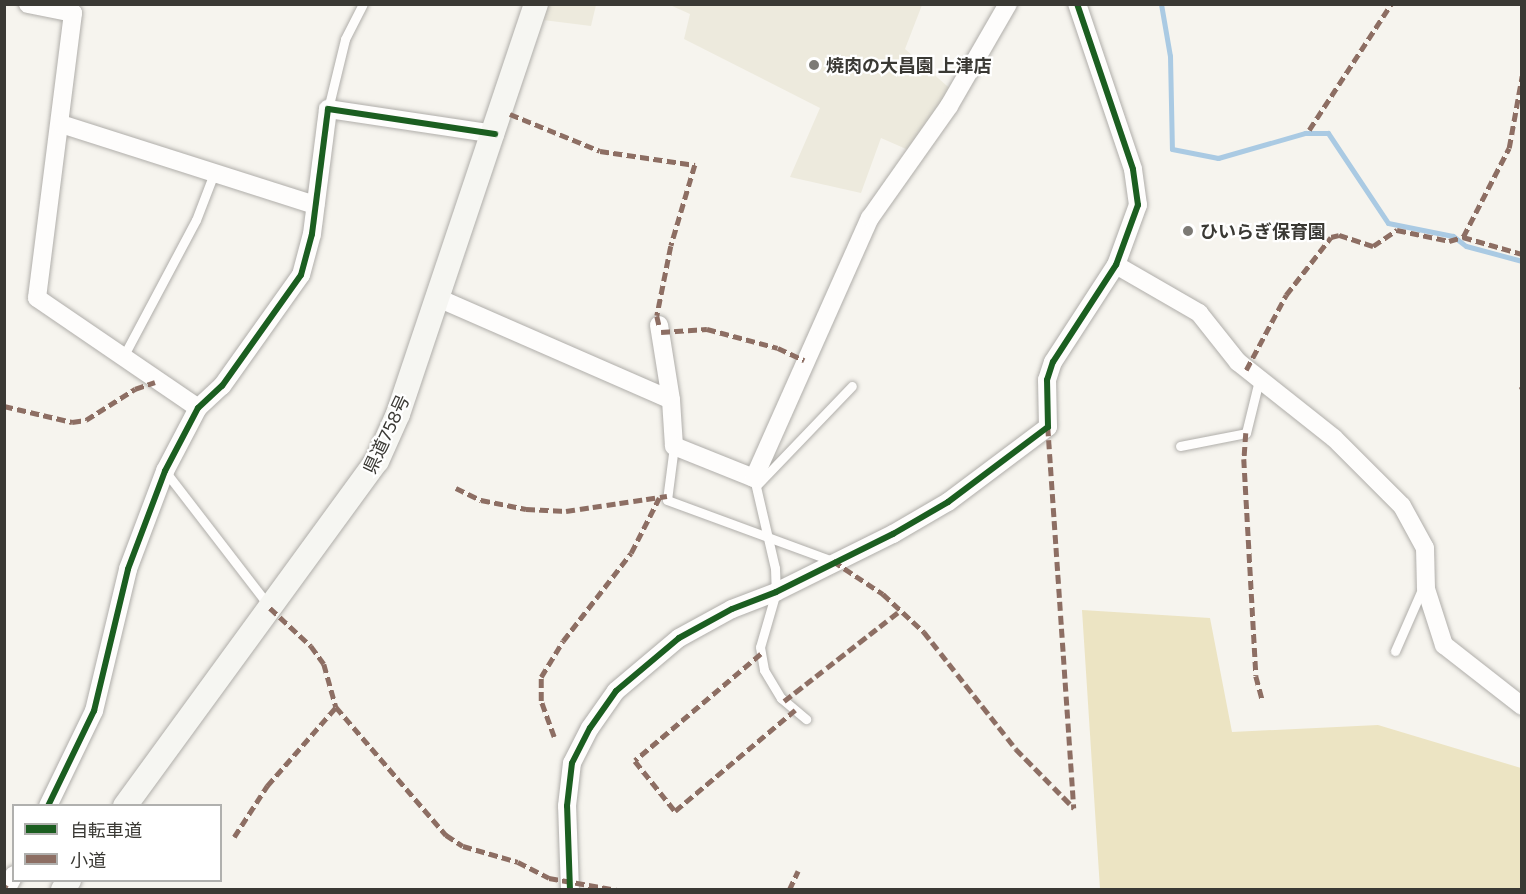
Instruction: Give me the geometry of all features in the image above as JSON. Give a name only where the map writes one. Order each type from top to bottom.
[{"type":"main road","name":"県道758号","points":[[125,804],[377,461],[398,414],[495,134],[536,4]]},
{"type":"street","points":[[28,4],[72,13],[62,124],[37,298],[198,408]]},
{"type":"street","points":[[659,325],[671,400],[674,446],[756,481],[870,218],[950,106],[1008,4]]},
{"type":"street","points":[[570,890],[567,806],[571,774],[590,728],[616,690],[680,638],[732,609],[776,592],[833,561],[893,534],[948,502],[1048,427],[1047,380],[1053,362],[1116,265],[1138,205],[1133,169],[1077,4]]},
{"type":"street","points":[[49,804],[94,711],[128,569],[165,471],[198,408],[222,386],[301,275],[315,205],[328,109],[495,134]]},
{"type":"street","points":[[62,124],[315,205]]},
{"type":"street","points":[[1116,265],[1199,313],[1238,362],[1334,438],[1402,507],[1425,548],[1425,580],[1444,645],[1521,706]]},
{"type":"street","points":[[438,298],[671,400]]},
{"type":"lane","points":[[328,109],[345,39],[363,4]]},
{"type":"lane","points":[[122,358],[196,220],[214,173]]},
{"type":"lane","points":[[1180,446],[1246,433],[1259,380]]},
{"type":"lane","points":[[806,719],[781,698],[764,670],[760,647],[776,592],[756,481],[852,386]]},
{"type":"lane","points":[[674,446],[667,500],[833,561]]},
{"type":"lane","points":[[165,471],[270,608]]},
{"type":"lane","points":[[1395,651],[1425,580]]},
{"type":"shaded area","points":[[548,5],[596,5],[591,26],[543,20]]},
{"type":"shaded area","points":[[670,5],[922,5],[905,49],[955,93],[913,152],[881,138],[861,193],[790,177],[820,108],[684,39],[690,14]]},
{"type":"shaded area","points":[[1082,610],[1210,618],[1232,732],[1378,725],[1521,768],[1521,889],[1100,889]]},
{"type":"waterway","points":[[1161,4],[1170,56],[1172,149],[1218,158],[1305,133],[1328,133],[1388,223],[1453,236],[1466,246],[1522,261]]},
{"type":"marked path","points":[[1309,130],[1391,4]]},
{"type":"marked path","points":[[1463,237],[1509,148],[1522,76]]},
{"type":"marked path","points":[[510,114],[600,151],[695,165],[671,246],[657,316],[659,325]]},
{"type":"marked path","points":[[1246,370],[1286,295],[1331,237],[1339,235],[1373,246],[1397,230],[1449,241],[1463,237],[1522,254]]},
{"type":"marked path","points":[[661,332],[707,329],[778,348],[804,360]]},
{"type":"marked path","points":[[4,406],[72,422],[86,420],[135,389],[155,382]]},
{"type":"marked path","points":[[1048,427],[1074,808]]},
{"type":"marked path","points":[[1246,433],[1244,459],[1256,676],[1262,698]]},
{"type":"marked path","points":[[456,488],[481,500],[526,509],[566,511],[667,496]]},
{"type":"marked path","points":[[554,737],[541,701],[541,677],[563,641],[631,553],[659,498]]},
{"type":"marked path","points":[[833,561],[883,594],[924,632],[1016,749],[1074,808]]},
{"type":"marked path","points":[[270,608],[311,646],[324,664],[336,707],[446,835],[463,846],[518,862],[549,878],[617,890]]},
{"type":"marked path","points":[[784,701],[901,610]]},
{"type":"marked path","points":[[761,654],[635,761],[675,811],[795,710]]},
{"type":"marked path","points":[[234,837],[267,786],[336,707]]},
{"type":"marked path","points":[[789,890],[798,871]]},
{"type":"cycle path","points":[[570,890],[567,806],[572,763],[590,728],[616,691],[679,638],[732,609],[776,592],[893,534],[948,502],[1048,427],[1047,380],[1053,362],[1116,265],[1138,205],[1133,169],[1077,4]]},
{"type":"cycle path","points":[[49,804],[94,711],[128,569],[165,471],[198,408],[222,386],[301,275],[312,234],[328,109],[495,134]]},
{"type":"place","name":"焼肉の大昌園 上津店","points":[[814,65]]},
{"type":"place","name":"ひいらぎ保育園","points":[[1188,231]]}]
